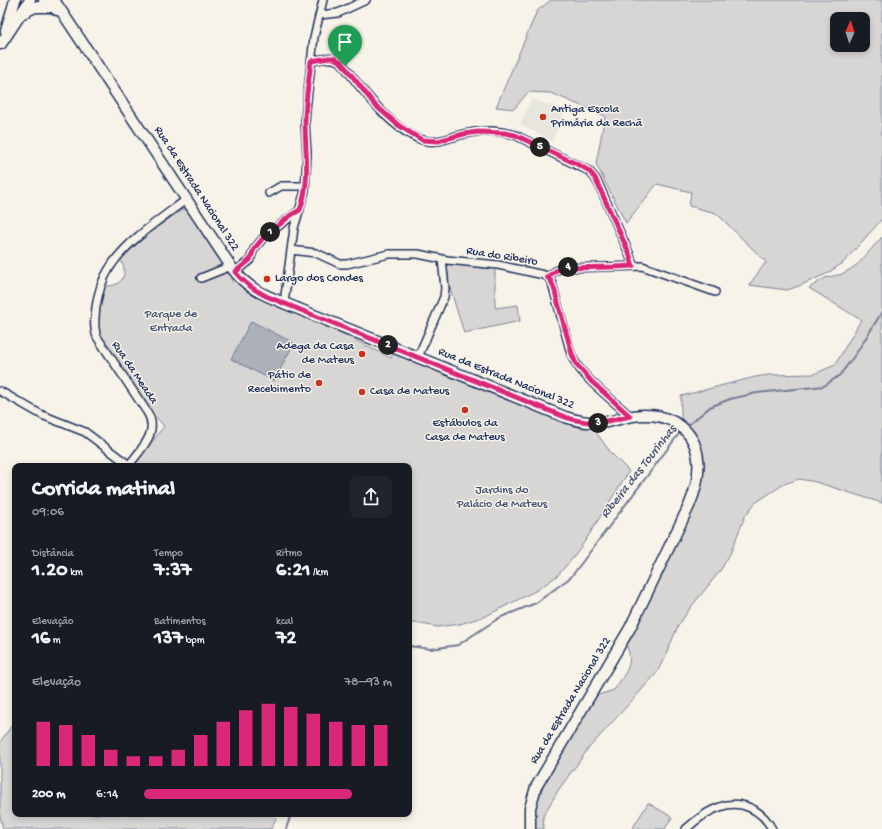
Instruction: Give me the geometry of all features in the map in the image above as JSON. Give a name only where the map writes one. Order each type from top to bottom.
[{"type":"main road","points":[[1,46],[15,0]]},
{"type":"main road","points":[[1,46],[30,0]]},
{"type":"main road","name":"Rua da Estrada Nacional 322","points":[[44,0],[54,3],[71,24],[233,269],[252,288],[284,303],[569,418],[584,422],[598,423],[630,416],[655,415],[667,419],[682,428],[695,445],[699,461],[696,485],[691,501],[630,628],[538,783],[531,802],[530,829]]},
{"type":"main road","points":[[21,15],[35,7],[54,3]]},
{"type":"street","points":[[284,303],[296,222],[304,197],[307,154],[305,116],[315,32],[323,0]]},
{"type":"street","points":[[320,15],[338,13],[366,0]]},
{"type":"street","points":[[311,61],[334,58],[341,62],[375,105],[398,125],[422,140],[438,141],[478,132],[505,133],[520,137],[589,171],[599,185],[629,253],[633,266]]},
{"type":"street","points":[[269,193],[281,186],[305,186]]},
{"type":"street","name":"Rua da Meada","points":[[130,463],[147,440],[151,431],[152,422],[147,412],[97,337],[94,326],[97,300],[108,270],[118,256],[187,198]]},
{"type":"street","points":[[201,278],[233,269],[250,260],[254,249],[263,238],[291,215],[300,210]]},
{"type":"street","name":"Rua do Ribeiro","points":[[291,250],[316,253],[345,265],[383,255],[421,254],[442,259],[498,265],[538,273],[547,277],[551,281],[554,288],[576,364],[592,382],[630,416]]},
{"type":"street","points":[[418,357],[444,297],[445,288],[442,259]]},
{"type":"street","points":[[547,277],[557,270],[564,268],[648,267],[715,292]]},
{"type":"street","name":"Rua da Meada","points":[[0,391],[42,415],[84,432],[126,463]]},
{"type":"street","points":[[686,829],[707,813],[718,807],[729,805],[747,806],[757,811],[766,819],[772,829]]},
{"type":"shaded area","name":"Antiga Escola Primária da Rechã","points":[[532,99],[565,110],[552,141],[520,124]]},
{"type":"shaded area","points":[[251,321],[294,343],[274,381],[231,359]]},
{"type":"green space","points":[[551,0],[882,0],[882,219],[843,263],[826,274],[787,290],[749,285],[766,262],[716,213],[689,206],[691,192],[657,184],[626,223],[596,164],[605,116],[551,93],[528,92],[514,109],[496,107],[537,11]]},
{"type":"green space","name":"Jardins do Palácio de Mateus","points":[[183,209],[189,211],[230,273],[228,276],[232,281],[235,281],[251,293],[270,303],[341,333],[391,358],[393,353],[564,423],[583,428],[593,428],[611,453],[629,471],[585,541],[571,560],[557,576],[537,590],[486,616],[460,624],[438,627],[412,623],[412,463],[136,463],[164,426],[154,415],[101,337],[98,318],[105,286],[116,284],[123,278],[124,269],[120,259],[157,227]]},
{"type":"green space","points":[[882,237],[882,503],[816,482],[799,479],[784,484],[755,503],[745,516],[730,554],[720,571],[678,626],[656,674],[588,749],[559,789],[543,816],[544,829],[535,829],[538,794],[595,696],[614,690],[628,668],[629,651],[626,644],[682,532],[700,489],[704,472],[703,456],[701,450],[682,420],[681,396],[755,377],[768,375],[814,374],[835,365],[861,320],[809,288],[825,278],[842,274],[851,269],[859,263]]},
{"type":"green space","points":[[444,261],[495,267],[495,308],[518,305],[520,321],[464,333],[450,288],[446,286]]},
{"type":"green space","points":[[12,725],[12,817],[277,817],[271,829],[3,829],[0,816],[0,742]]},
{"type":"green space","points":[[648,803],[672,817],[665,829],[632,829]]},
{"type":"waterway","name":"Ribeira das Tourinhas","points":[[686,427],[710,407],[730,399],[757,393],[824,386],[840,375],[857,352],[882,312]]},
{"type":"waterway","name":"Ribeira das Tourinhas","points":[[412,646],[431,649],[458,645],[499,618],[536,603],[571,577],[681,431]]},
{"type":"waterway","name":"Ribeira das Tourinhas","points":[[286,829],[290,817]]},
{"type":"place","name":"Antiga Escola Primária da Rechã","points":[[543,117]]},
{"type":"place","name":"Largo dos Condes","points":[[267,279]]},
{"type":"place","name":"Adega da Casa de Mateus","points":[[362,354]]},
{"type":"place","name":"Pátio de Recebimento","points":[[319,383]]},
{"type":"place","name":"Casa de Mateus","points":[[362,392]]},
{"type":"place","name":"Estábulos da Casa de Mateus","points":[[465,410]]},
{"type":"route","points":[[334,58],[345,66],[355,81],[388,118],[417,138],[432,142],[478,132],[511,134],[581,166],[589,171],[595,178],[629,253],[633,266],[570,267],[557,270],[547,277],[551,281],[554,288],[572,357],[576,364],[592,382],[630,416],[598,423],[584,422],[565,417],[266,296],[250,287],[235,272],[252,258],[254,249],[267,234],[291,215],[300,210],[305,192],[307,165],[305,116],[311,61],[334,58]]},
{"type":"park label","name":"Parque de Entrada","points":[[171,322]]}]
